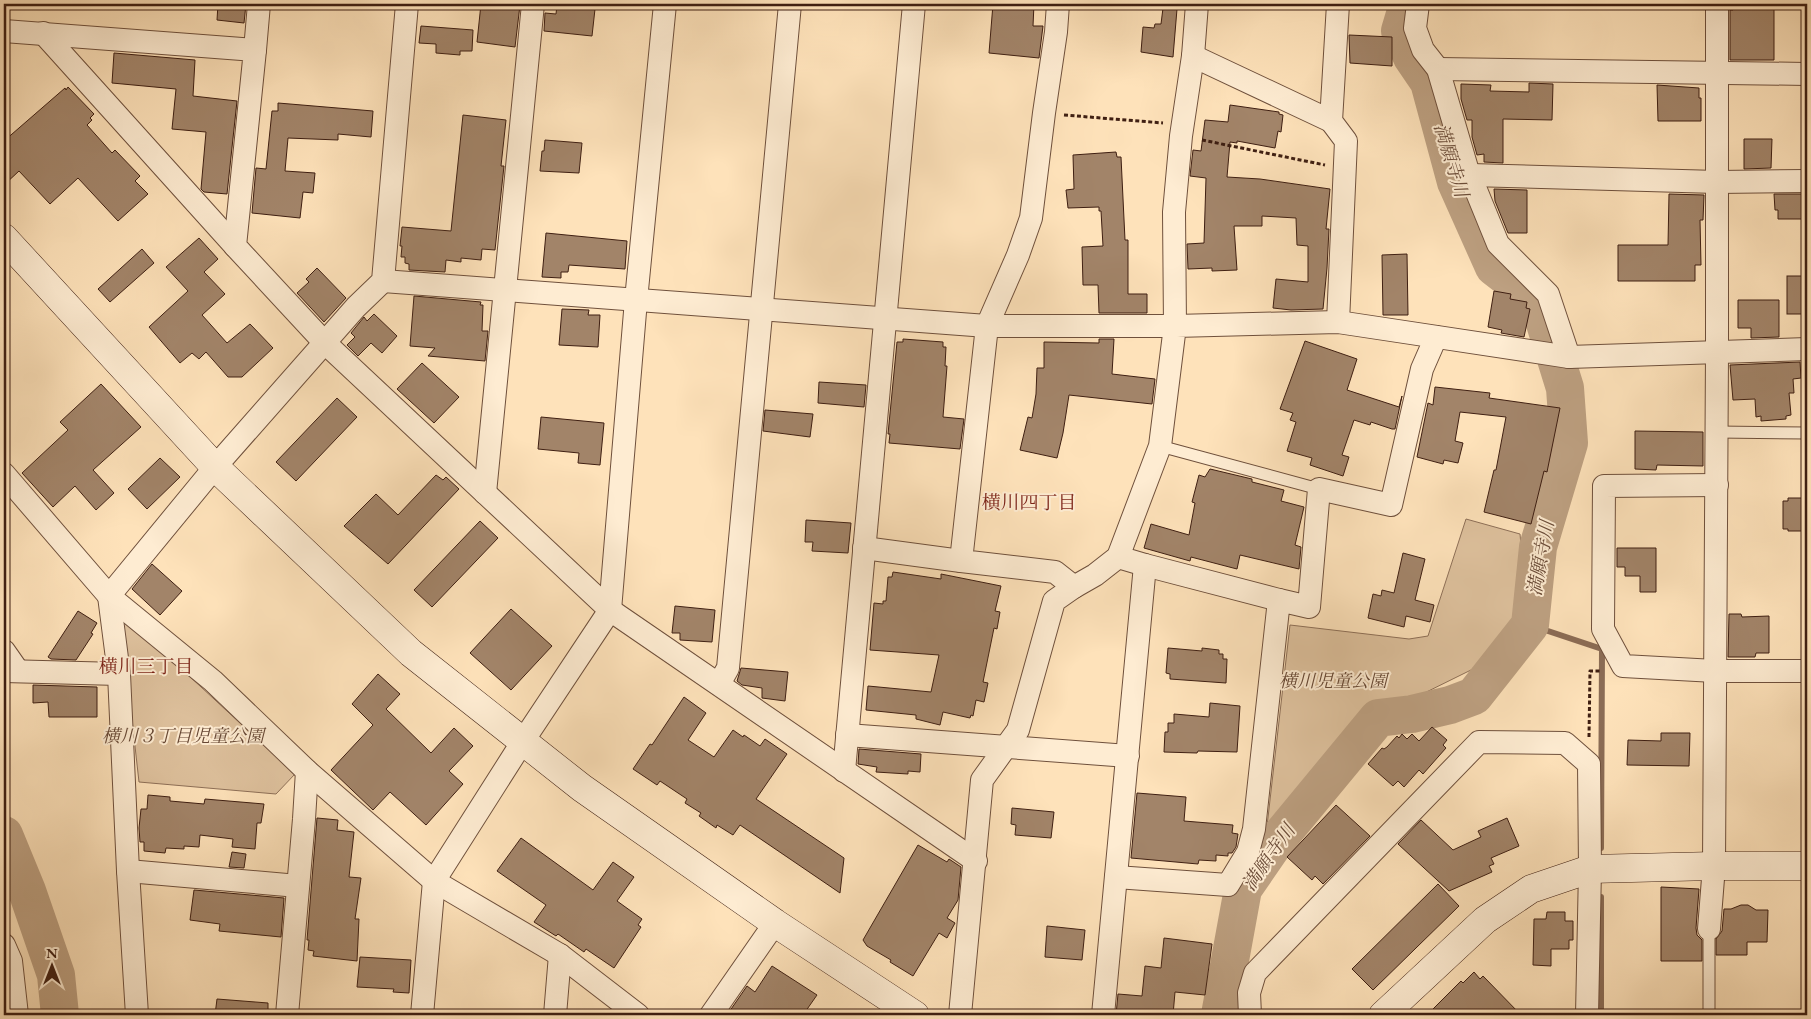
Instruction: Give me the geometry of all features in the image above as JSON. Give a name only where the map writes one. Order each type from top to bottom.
[{"type":"street","points":[[235,246],[259,4]]},
{"type":"street","points":[[137,1015],[119,674],[109,596],[215,467],[324,342],[383,281],[407,4]]},
{"type":"street","points":[[485,493],[533,4]]},
{"type":"street","points":[[422,1015],[434,881],[523,741],[610,610],[636,300],[665,4]]},
{"type":"street","points":[[719,684],[728,668],[790,4]]},
{"type":"street","points":[[844,771],[914,4]]},
{"type":"street","points":[[961,561],[987,326],[1018,255],[1031,218],[1056,32],[1058,4]]},
{"type":"street","points":[[960,1015],[976,861],[982,780],[1018,730],[1054,601],[1095,575],[1118,557],[1160,446],[1175,326],[1174,212],[1182,130],[1193,56],[1197,4]]},
{"type":"street","points":[[1331,122],[1338,4]]},
{"type":"street","points":[[1418,4],[1415,28],[1423,50],[1438,69],[1470,175],[1498,244],[1548,294],[1558,355]]},
{"type":"street","points":[[1709,928],[1714,866],[1718,353],[1717,4]]},
{"type":"street","points":[[4,30],[255,50]]},
{"type":"street","points":[[43,34],[324,342],[610,610],[976,861]]},
{"type":"street","points":[[1193,56],[1331,122],[1346,141],[1338,322]]},
{"type":"street","points":[[1438,69],[1807,74]]},
{"type":"street","points":[[1470,175],[1717,182],[1807,181]]},
{"type":"street","points":[[5,243],[215,467],[411,653],[582,788],[775,923],[914,1015]]},
{"type":"street","points":[[383,281],[987,326],[1175,326],[1338,322],[1558,355],[1718,353],[1807,349]]},
{"type":"street","points":[[1118,557],[1309,607],[1319,488],[1391,505],[1422,369],[1436,336]]},
{"type":"street","points":[[4,474],[109,596],[214,681],[307,771],[434,881],[560,955],[638,1015]]},
{"type":"street","points":[[1717,486],[1604,486],[1603,629],[1623,666],[1715,671],[1807,671]]},
{"type":"street","points":[[864,548],[1055,572],[1074,587]]},
{"type":"street","points":[[1103,1015],[1145,565]]},
{"type":"street","points":[[1116,877],[1228,885],[1248,852],[1254,829],[1280,600]]},
{"type":"street","points":[[4,651],[11,671],[119,674]]},
{"type":"street","points":[[847,735],[1128,756]]},
{"type":"street","points":[[1250,1015],[1249,993],[1256,973],[1479,742],[1565,743],[1589,764],[1590,869],[1587,1015]]},
{"type":"street","points":[[287,1015],[307,771]]},
{"type":"street","points":[[1383,1015],[1484,920],[1531,889],[1590,869],[1807,866]]},
{"type":"street","points":[[128,871],[298,886]]},
{"type":"street","points":[[711,1015],[775,923]]},
{"type":"street","points":[[555,1015],[560,955]]},
{"type":"street","points":[[6,956],[17,1015]]},
{"type":"lane","points":[[1717,432],[1807,433]]},
{"type":"lane","points":[[1160,446],[1319,488]]},
{"type":"lane","points":[[1709,928],[1709,1015]]},
{"type":"path","points":[[1044,113],[1182,130],[1346,169]]},
{"type":"path","points":[[1589,764],[1590,671],[1596,671]]},
{"type":"green space","name":"横川児童公園","points":[[1466,519],[1520,534],[1526,602],[1508,642],[1473,669],[1394,708],[1373,709],[1266,835],[1290,625],[1409,639],[1428,636]]},
{"type":"green space","name":"横川３丁目児童公園","points":[[120,612],[295,774],[276,794],[139,782]]},
{"type":"building","points":[[218,4],[246,4],[244,23],[217,20]]},
{"type":"building","points":[[481,4],[520,5],[515,47],[477,42]]},
{"type":"building","points":[[993,4],[1034,4],[1033,26],[1043,26],[1039,58],[989,53]]},
{"type":"building","points":[[1733,4],[1774,4],[1774,60],[1730,60],[1730,10],[1733,10]]},
{"type":"building","points":[[557,5],[595,9],[592,36],[544,31],[545,13],[556,14]]},
{"type":"building","points":[[1163,8],[1177,9],[1173,57],[1141,52],[1143,27],[1154,28],[1155,24],[1161,24]]},
{"type":"building","points":[[421,26],[473,30],[472,51],[460,51],[460,55],[436,53],[436,44],[419,43]]},
{"type":"building","points":[[1349,35],[1392,37],[1392,66],[1350,63]]},
{"type":"building","points":[[114,53],[195,60],[193,96],[237,101],[227,194],[204,192],[201,189],[206,132],[172,129],[176,89],[112,83]]},
{"type":"building","points":[[1529,83],[1553,84],[1552,120],[1503,119],[1503,163],[1484,162],[1484,154],[1477,155],[1472,137],[1472,120],[1467,120],[1461,99],[1461,84],[1491,85],[1490,91],[1529,92]]},
{"type":"building","points":[[1657,85],[1699,88],[1701,121],[1658,121]]},
{"type":"building","points":[[68,87],[94,114],[90,118],[92,120],[87,125],[112,153],[115,150],[140,176],[135,181],[148,194],[118,221],[78,178],[50,204],[19,171],[4,185],[4,141]]},
{"type":"building","points":[[278,103],[373,111],[371,137],[338,134],[338,140],[288,138],[285,171],[315,173],[313,193],[303,192],[300,218],[252,213],[256,168],[266,169],[272,111],[278,111]]},
{"type":"building","points":[[1230,105],[1279,112],[1279,114],[1283,115],[1281,132],[1278,131],[1275,148],[1237,141],[1237,143],[1230,142],[1227,177],[1260,179],[1330,189],[1326,229],[1329,229],[1323,309],[1291,310],[1273,308],[1276,279],[1308,282],[1308,246],[1297,245],[1296,218],[1262,216],[1262,226],[1234,226],[1237,270],[1212,271],[1212,268],[1188,269],[1187,244],[1204,243],[1206,178],[1190,176],[1193,150],[1201,151],[1205,120],[1228,122]]},
{"type":"building","points":[[463,115],[506,120],[501,166],[504,166],[495,250],[482,249],[481,260],[461,258],[461,262],[446,260],[445,272],[409,270],[409,264],[405,263],[405,257],[401,257],[402,227],[451,231]]},
{"type":"building","points":[[1744,139],[1772,139],[1771,168],[1744,169]]},
{"type":"building","points":[[545,140],[582,143],[579,173],[540,171]]},
{"type":"building","points":[[1116,152],[1117,157],[1121,157],[1125,240],[1128,240],[1128,294],[1147,294],[1147,313],[1099,313],[1098,285],[1083,285],[1082,247],[1103,246],[1101,211],[1099,211],[1099,207],[1068,208],[1066,190],[1074,189],[1073,155]]},
{"type":"building","points":[[1494,189],[1527,190],[1527,233],[1508,233],[1495,201]]},
{"type":"building","points":[[1669,194],[1704,195],[1703,220],[1700,220],[1701,265],[1695,265],[1695,281],[1618,281],[1618,245],[1668,245]]},
{"type":"building","points":[[1774,194],[1807,194],[1807,205],[1803,205],[1803,219],[1778,219],[1778,210],[1775,210]]},
{"type":"building","points":[[546,233],[627,241],[625,269],[569,265],[568,272],[561,272],[561,278],[542,277]]},
{"type":"building","points":[[199,238],[218,259],[204,272],[225,294],[202,315],[227,343],[250,324],[273,348],[242,377],[228,377],[206,352],[199,359],[192,353],[180,363],[149,327],[188,291],[166,267]]},
{"type":"building","points":[[142,249],[154,263],[110,302],[98,289]]},
{"type":"building","points":[[1407,254],[1408,315],[1383,315],[1382,255]]},
{"type":"building","points":[[317,268],[346,298],[324,322],[297,293],[309,282],[306,279]]},
{"type":"building","points":[[1787,276],[1807,276],[1807,314],[1787,314]]},
{"type":"building","points":[[1494,291],[1511,294],[1510,299],[1527,302],[1526,308],[1530,309],[1524,337],[1501,333],[1502,330],[1488,327]]},
{"type":"building","points":[[414,296],[481,302],[480,305],[483,305],[482,331],[488,331],[485,361],[428,356],[435,348],[410,346]]},
{"type":"building","points":[[1738,300],[1779,300],[1779,337],[1751,338],[1751,328],[1738,328]]},
{"type":"building","points":[[562,309],[589,310],[588,315],[600,315],[598,347],[559,345]]},
{"type":"building","points":[[374,314],[397,336],[382,353],[371,343],[358,356],[347,345],[355,337],[351,333],[364,317],[367,321]]},
{"type":"building","points":[[903,339],[943,342],[943,347],[946,347],[945,366],[947,366],[943,417],[964,419],[960,449],[889,443],[890,434],[888,434],[897,342],[903,342]]},
{"type":"building","points":[[1099,339],[1114,339],[1112,374],[1155,379],[1152,404],[1069,395],[1057,458],[1020,450],[1028,417],[1032,418],[1036,394],[1037,368],[1044,368],[1044,342],[1099,343]]},
{"type":"building","points":[[1305,341],[1357,359],[1347,390],[1399,407],[1402,396],[1395,429],[1371,422],[1370,425],[1354,420],[1342,455],[1349,457],[1343,476],[1310,465],[1312,458],[1287,451],[1296,422],[1290,420],[1293,413],[1280,409]]},
{"type":"building","points":[[1800,362],[1801,378],[1793,379],[1794,393],[1789,393],[1791,415],[1786,416],[1786,419],[1761,421],[1761,416],[1756,417],[1755,399],[1733,400],[1730,365]]},
{"type":"building","points":[[422,363],[459,397],[434,423],[397,389]]},
{"type":"building","points":[[819,382],[866,385],[864,407],[818,403]]},
{"type":"building","points":[[101,384],[141,427],[93,470],[114,493],[96,510],[75,486],[53,507],[22,473],[68,430],[60,422]]},
{"type":"building","points":[[1435,387],[1490,393],[1489,398],[1560,408],[1547,472],[1544,471],[1531,524],[1484,512],[1494,470],[1496,470],[1506,417],[1460,412],[1455,441],[1463,443],[1458,463],[1444,460],[1443,464],[1417,457],[1428,403],[1433,405]]},
{"type":"building","points":[[337,398],[357,417],[296,481],[276,462]]},
{"type":"building","points":[[765,410],[813,414],[810,437],[763,431]]},
{"type":"building","points":[[541,417],[604,423],[600,465],[578,463],[579,453],[538,449]]},
{"type":"building","points":[[1635,431],[1703,432],[1703,466],[1657,465],[1656,470],[1635,469]]},
{"type":"building","points":[[160,458],[180,477],[147,509],[128,489]]},
{"type":"building","points":[[1210,469],[1252,479],[1252,482],[1284,490],[1281,501],[1304,507],[1295,545],[1301,547],[1299,569],[1240,555],[1237,569],[1191,557],[1190,561],[1144,548],[1151,524],[1189,535],[1195,503],[1192,502],[1199,475],[1205,477]]},
{"type":"building","points":[[436,475],[443,480],[446,477],[459,489],[388,564],[344,526],[376,494],[398,515]]},
{"type":"building","points":[[1788,498],[1807,498],[1807,531],[1788,531],[1788,529],[1783,529],[1783,501],[1788,501]]},
{"type":"building","points":[[806,520],[851,523],[848,553],[812,551],[813,542],[805,542]]},
{"type":"building","points":[[480,521],[498,538],[432,607],[414,590]]},
{"type":"building","points":[[1617,548],[1656,548],[1656,592],[1640,592],[1640,576],[1625,576],[1625,567],[1617,567]]},
{"type":"building","points":[[1403,553],[1425,559],[1415,600],[1434,605],[1430,622],[1406,616],[1404,627],[1368,618],[1373,594],[1381,596],[1382,590],[1394,593]]},
{"type":"building","points":[[152,564],[182,591],[160,615],[132,589]]},
{"type":"building","points":[[893,572],[941,579],[941,574],[1001,586],[995,611],[1000,612],[997,629],[994,628],[983,682],[988,683],[984,702],[976,700],[973,716],[971,715],[970,718],[943,712],[940,725],[916,719],[916,715],[866,710],[868,686],[931,692],[939,655],[870,650],[874,603],[883,604],[883,601],[886,601],[888,577],[892,577]]},
{"type":"building","points":[[675,606],[715,610],[712,642],[680,640],[680,633],[672,633]]},
{"type":"building","points":[[511,609],[552,646],[511,690],[470,653]]},
{"type":"building","points":[[78,611],[97,623],[91,633],[93,634],[76,660],[51,659],[48,657]]},
{"type":"building","points":[[1729,614],[1741,614],[1742,617],[1769,616],[1769,653],[1756,653],[1755,657],[1728,657]]},
{"type":"building","points":[[1168,648],[1202,651],[1202,648],[1219,650],[1219,654],[1223,654],[1223,659],[1227,659],[1226,683],[1170,679],[1170,674],[1166,673]]},
{"type":"building","points":[[741,668],[788,672],[785,701],[762,698],[762,688],[742,685],[737,681]]},
{"type":"building","points":[[378,674],[400,694],[386,709],[431,753],[454,728],[473,746],[449,771],[463,784],[426,825],[390,792],[373,810],[331,770],[373,725],[352,704]]},
{"type":"building","points":[[33,685],[97,687],[97,717],[49,717],[48,702],[33,703]]},
{"type":"building","points":[[684,697],[706,713],[688,740],[714,757],[733,730],[760,746],[765,739],[787,754],[756,799],[844,858],[840,893],[740,825],[733,835],[717,825],[716,828],[699,816],[701,813],[685,803],[687,799],[660,781],[657,785],[633,769],[650,744],[652,745]]},
{"type":"building","points":[[1210,703],[1240,706],[1237,752],[1164,752],[1165,732],[1168,732],[1168,723],[1174,723],[1174,714],[1209,717]]},
{"type":"building","points":[[1432,727],[1447,740],[1443,745],[1446,748],[1423,774],[1419,770],[1404,787],[1398,781],[1393,786],[1368,764],[1382,748],[1387,747],[1397,736],[1399,738],[1402,734],[1407,739],[1412,734],[1419,741]]},
{"type":"building","points":[[1661,733],[1690,733],[1689,766],[1627,765],[1628,740],[1661,741]]},
{"type":"building","points":[[859,749],[921,754],[920,772],[908,771],[908,774],[876,772],[877,767],[858,764]]},
{"type":"building","points":[[1137,793],[1186,797],[1184,821],[1233,825],[1232,833],[1238,834],[1236,847],[1232,853],[1228,853],[1228,856],[1216,855],[1216,861],[1199,860],[1198,864],[1131,858]]},
{"type":"building","points":[[148,795],[170,797],[170,801],[204,804],[205,799],[264,804],[261,823],[257,823],[255,849],[232,847],[233,839],[200,835],[199,847],[184,846],[184,849],[166,848],[165,853],[144,851],[144,842],[140,842],[139,828],[141,809],[147,809]]},
{"type":"building","points":[[1336,805],[1370,836],[1323,884],[1315,876],[1312,880],[1287,857]]},
{"type":"building","points":[[1012,808],[1054,812],[1051,838],[1015,835],[1016,825],[1011,824]]},
{"type":"building","points":[[317,818],[338,820],[337,830],[354,832],[349,877],[361,878],[355,919],[359,919],[357,961],[313,956],[314,951],[308,950],[309,940],[307,940]]},
{"type":"building","points":[[1507,818],[1519,846],[1491,858],[1494,864],[1489,866],[1492,872],[1449,891],[1398,844],[1421,820],[1453,850],[1481,837],[1478,831]]},
{"type":"building","points":[[521,838],[593,890],[613,862],[634,877],[617,901],[642,919],[638,925],[641,927],[614,968],[586,949],[584,952],[558,934],[556,936],[534,922],[546,905],[497,871]]},
{"type":"building","points":[[918,845],[947,862],[949,859],[961,867],[958,900],[947,918],[955,923],[947,938],[939,933],[913,976],[867,946],[863,940]]},
{"type":"building","points":[[232,852],[246,854],[244,868],[229,867]]},
{"type":"building","points":[[1438,884],[1459,906],[1373,990],[1352,969]]},
{"type":"building","points":[[1661,887],[1699,889],[1696,928],[1697,935],[1702,940],[1702,961],[1661,961]]},
{"type":"building","points":[[194,890],[284,898],[281,937],[219,931],[220,924],[190,920]]},
{"type":"building","points":[[1741,905],[1748,905],[1756,910],[1768,910],[1767,942],[1747,942],[1747,955],[1716,955],[1716,939],[1722,931],[1724,909],[1731,909]]},
{"type":"building","points":[[1547,912],[1565,912],[1565,921],[1573,921],[1573,940],[1569,940],[1569,949],[1551,949],[1551,966],[1533,965],[1534,919],[1546,919]]},
{"type":"building","points":[[1047,926],[1085,930],[1082,960],[1045,957]]},
{"type":"building","points":[[1164,938],[1212,944],[1205,995],[1175,992],[1173,1015],[1116,1015],[1118,994],[1142,996],[1145,966],[1161,968]]},
{"type":"building","points":[[360,957],[411,960],[409,993],[393,992],[394,989],[357,987]]},
{"type":"building","points":[[772,966],[817,995],[803,1015],[727,1015],[747,986],[755,992]]},
{"type":"building","points":[[1474,972],[1480,979],[1483,976],[1521,1015],[1427,1015],[1461,981],[1463,983]]},
{"type":"building","points":[[217,999],[268,1003],[268,1015],[215,1015]]},
{"type":"waterway","name":"満願寺川","points":[[1220,1015],[1243,889],[1274,844],[1378,718],[1412,714],[1450,705],[1474,696],[1530,625],[1538,547],[1569,443],[1565,388],[1538,301],[1494,267],[1456,182],[1429,82],[1412,57],[1400,31],[1408,4]]},
{"type":"waterway","points":[[1530,625],[1602,649],[1601,848]]},
{"type":"waterway","points":[[4,835],[27,891],[56,975],[60,1015]]},
{"type":"waterway","points":[[1601,897],[1601,1012]]},
{"type":"district","name":"横川四丁目","points":[[1029,502]]},
{"type":"district","name":"横川三丁目","points":[[146,666]]}]
